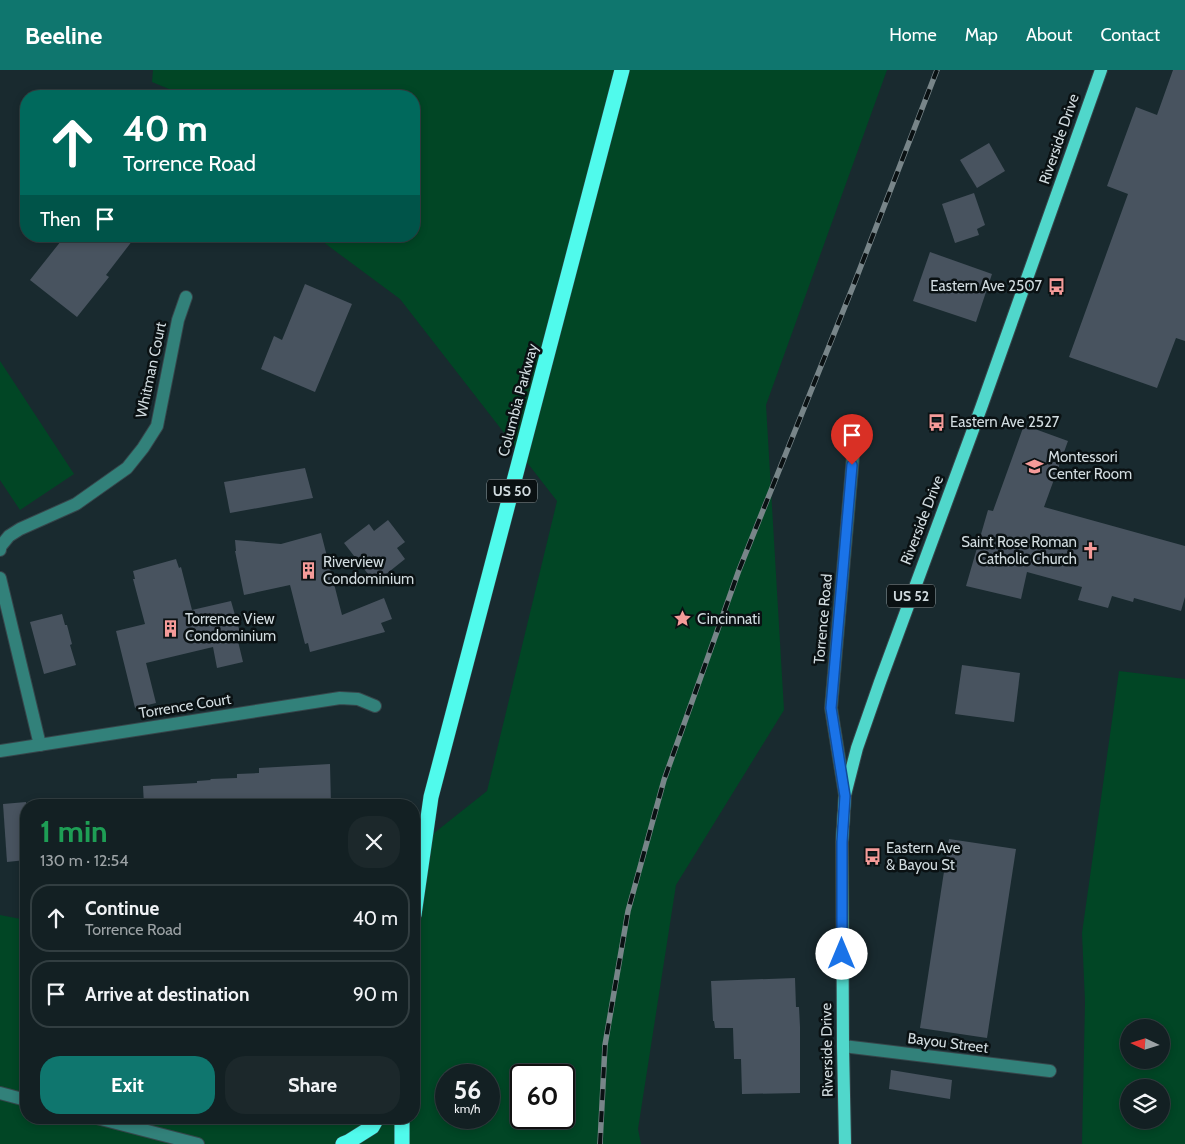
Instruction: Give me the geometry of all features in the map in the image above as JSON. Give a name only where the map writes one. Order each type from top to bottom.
[{"type":"highway","name":"Columbia Parkway","points":[[420,874],[431,798],[622,70]]},
{"type":"highway","points":[[343,1144],[372,1127],[374,1124]]},
{"type":"highway","points":[[402,1124],[402,1144]]},
{"type":"main road","name":"Riverside Drive","points":[[845,1144],[842,1046],[842,842],[845,796],[857,748],[880,682],[981,408],[1101,70]]},
{"type":"street","name":"Whitman Court","points":[[0,550],[8,536],[76,504],[128,468],[143,448],[157,426],[178,320],[186,297]]},
{"type":"street","name":"Torrence Road","points":[[845,796],[831,708],[854,445]]},
{"type":"street","points":[[0,578],[40,745]]},
{"type":"street","name":"Torrence Court","points":[[0,751],[340,698],[358,700],[375,706]]},
{"type":"street","name":"Bayou Street","points":[[842,1046],[1050,1071]]},
{"type":"street","points":[[0,1093],[20,1098]]},
{"type":"street","points":[[120,1124],[198,1144]]},
{"type":"green space","points":[[153,70],[887,70],[766,405],[784,710],[676,885],[638,1129],[641,1144],[0,1144],[0,915],[20,919],[20,1124],[420,1124],[420,844],[487,791],[557,501],[400,299],[323,242],[420,242],[420,90],[171,90],[152,82]]},
{"type":"green space","points":[[0,361],[74,474],[20,510],[0,480]]},
{"type":"green space","points":[[1119,671],[1185,679],[1185,1144],[1082,1144],[1085,1002],[1082,933]]},
{"type":"building","points":[[1173,70],[1185,70],[1185,341],[1176,338],[1157,388],[1069,357],[1128,194],[1107,186],[1136,107],[1157,115]]},
{"type":"building","points":[[989,143],[1005,171],[977,188],[960,160]]},
{"type":"building","points":[[974,193],[985,225],[977,229],[979,235],[955,243],[942,204]]},
{"type":"building","points":[[60,242],[131,242],[106,275],[109,277],[77,317],[30,280]]},
{"type":"building","points":[[930,252],[992,274],[976,322],[913,301]]},
{"type":"building","points":[[305,284],[352,304],[315,392],[261,369],[274,336],[282,340]]},
{"type":"building","name":"Saint Rose Roman Catholic Church","points":[[1024,425],[1068,441],[1044,507],[1185,546],[1185,597],[1181,611],[1134,598],[1133,602],[1112,596],[1108,608],[1078,600],[1082,587],[1027,572],[1021,599],[966,586],[988,510],[993,511]]},
{"type":"building","points":[[305,468],[313,498],[230,513],[224,482]]},
{"type":"building","points":[[388,520],[405,542],[397,548],[405,559],[375,583],[344,543],[369,524],[374,531]]},
{"type":"building","points":[[321,533],[342,615],[384,598],[392,619],[381,623],[385,632],[310,652],[308,643],[305,644],[290,585],[244,595],[235,551],[235,540],[281,544]]},
{"type":"building","points":[[176,559],[179,568],[181,567],[192,610],[231,601],[241,636],[237,637],[243,662],[217,668],[213,647],[146,663],[156,703],[135,708],[116,631],[145,624],[133,579],[135,579],[133,571]]},
{"type":"building","points":[[62,614],[65,625],[67,625],[76,665],[44,674],[30,622]]},
{"type":"building","points":[[962,665],[1020,673],[1014,722],[955,714]]},
{"type":"building","points":[[330,764],[331,799],[144,799],[143,786],[197,783],[197,781],[210,779],[237,778],[237,774],[259,773],[259,768]]},
{"type":"building","points":[[20,803],[20,861],[7,862],[3,804]]},
{"type":"building","points":[[949,839],[1016,849],[987,1038],[920,1028]]},
{"type":"building","points":[[795,978],[796,1007],[799,1007],[800,1027],[800,1093],[742,1094],[741,1059],[734,1059],[733,1028],[715,1028],[711,981]]},
{"type":"building","points":[[891,1070],[952,1080],[950,1099],[889,1089]]},
{"type":"railway","points":[[600,1144],[605,1045],[628,911],[664,780],[739,570],[854,284],[937,70]]},
{"type":"place","name":"Eastern Ave 2507","points":[[1056,286]]},
{"type":"place","name":"Eastern Ave 2527","points":[[936,422]]},
{"type":"place","name":"Montessori Center Room","points":[[1034,466]]},
{"type":"place","name":"Saint Rose Roman Catholic Church","points":[[1091,551]]},
{"type":"place","name":"Riverview Condominium","points":[[309,571]]},
{"type":"place","name":"Cincinnati","points":[[683,619]]},
{"type":"place","name":"Torrence View Condominium","points":[[171,628]]},
{"type":"place","name":"Eastern Ave & Bayou St","points":[[872,857]]},
{"type":"route","points":[[842,954],[842,842],[845,796],[831,708],[852,465]]}]
